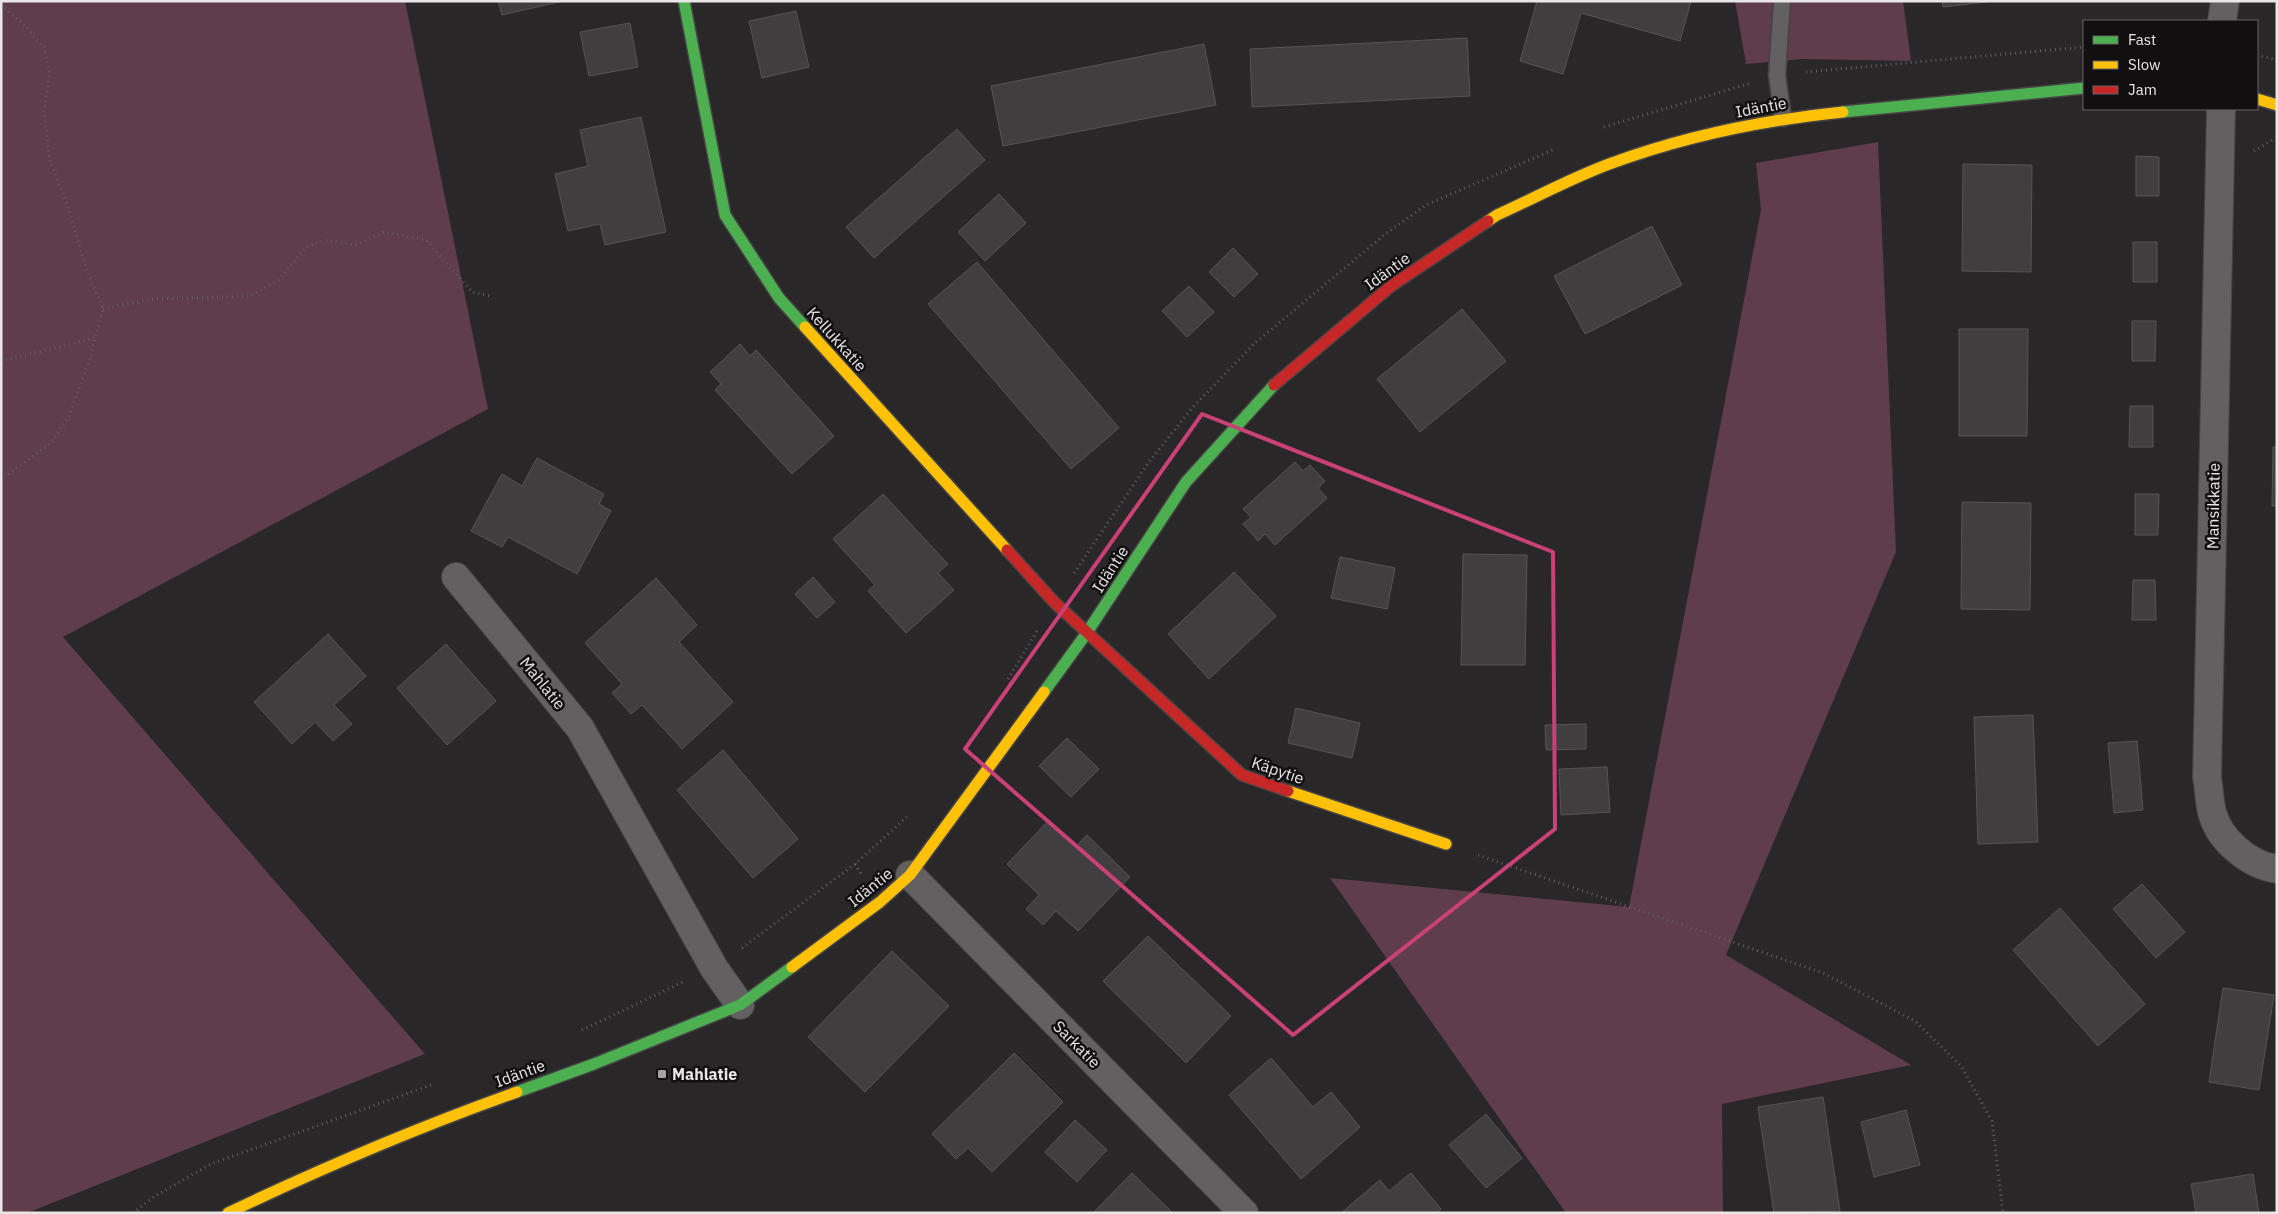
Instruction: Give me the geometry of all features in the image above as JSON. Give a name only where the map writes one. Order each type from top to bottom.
[{"type":"street","name":"Kellukkatie","points":[[684,1],[725,215],[778,298],[1054,602],[1086,634]]},
{"type":"street","points":[[2222,20],[2225,1]]},
{"type":"street","name":"Idäntie","points":[[228,1213],[287,1185],[455,1114],[594,1064],[740,1005],[880,902],[910,875],[1086,634],[1186,482],[1265,392],[1391,286],[1497,215],[1611,163],[1696,137],[1783,118],[2083,88]]},
{"type":"street","points":[[2258,99],[2277,106]]},
{"type":"street","name":"Mansikkatie","points":[[2220,110],[2207,776],[2212,814],[2225,837],[2247,858],[2277,869]]},
{"type":"street","name":"Mahlatie","points":[[456,576],[580,728],[714,968],[740,1005]]},
{"type":"street","name":"Käpytie","points":[[1086,634],[1242,775],[1446,844]]},
{"type":"street","name":"Sarkatie","points":[[910,875],[1244,1213]]},
{"type":"lane","points":[[1782,1],[1777,75],[1783,118]]},
{"type":"path","points":[[4,1],[1,5],[24,24],[44,47],[50,76],[44,110],[50,161],[67,204],[86,268],[103,308],[90,360],[69,416],[50,443],[8,474]]},
{"type":"path","points":[[2258,54],[2277,60]]},
{"type":"path","points":[[103,308],[152,300],[250,296],[279,280],[306,247],[325,240],[356,245],[384,232],[426,240],[472,292],[490,296]]},
{"type":"path","points":[[1,361],[95,338]]},
{"type":"path","points":[[1446,844],[1823,974],[1915,1022],[1961,1066],[1992,1121],[2003,1213]]},
{"type":"highlighted area","points":[[1202,414],[1553,552],[1555,829],[1293,1035],[965,749]]},
{"type":"shaded area","points":[[1,1],[405,1],[488,409],[63,637],[425,1054],[27,1213],[1,1213]]},
{"type":"shaded area","points":[[1735,1],[1903,1],[1911,61],[1803,59],[1746,64]]},
{"type":"shaded area","points":[[1878,142],[1896,552],[1726,955],[1911,1065],[1722,1104],[1723,1213],[1566,1213],[1330,878],[1629,907],[1761,210],[1756,163]]},
{"type":"building","points":[[498,1],[563,1],[502,15]]},
{"type":"building","points":[[1537,1],[1691,1],[1680,41],[1581,13],[1563,74],[1520,61]]},
{"type":"building","points":[[1942,1],[1994,1],[1943,7]]},
{"type":"building","points":[[796,11],[809,67],[762,78],[749,21]]},
{"type":"building","points":[[630,23],[638,67],[589,76],[580,32]]},
{"type":"building","points":[[1467,38],[1470,96],[1252,107],[1250,49]]},
{"type":"building","points":[[1204,44],[1216,105],[1003,146],[991,86]]},
{"type":"building","points":[[641,117],[666,232],[605,245],[600,224],[568,231],[555,174],[588,166],[580,130]]},
{"type":"building","points":[[957,129],[985,160],[874,258],[846,227]]},
{"type":"building","points":[[2136,156],[2159,157],[2159,196],[2136,196]]},
{"type":"building","points":[[1963,164],[2032,165],[2031,272],[1962,271]]},
{"type":"building","points":[[999,194],[1026,223],[985,261],[958,232]]},
{"type":"building","points":[[1652,226],[1682,285],[1585,334],[1554,276]]},
{"type":"building","points":[[2133,242],[2157,242],[2157,282],[2133,282]]},
{"type":"building","points":[[1233,248],[1258,274],[1234,297],[1209,272]]},
{"type":"building","points":[[977,262],[1119,428],[1071,469],[928,304]]},
{"type":"building","points":[[1189,286],[1214,312],[1187,337],[1162,311]]},
{"type":"building","points":[[1462,309],[1506,361],[1420,432],[1377,379]]},
{"type":"building","points":[[2132,321],[2156,321],[2155,361],[2132,361]]},
{"type":"building","points":[[1959,329],[2028,329],[2027,436],[1959,436]]},
{"type":"building","points":[[740,344],[750,356],[756,350],[834,436],[792,474],[715,390],[721,384],[710,372]]},
{"type":"building","points":[[2130,406],[2153,406],[2153,447],[2129,447]]},
{"type":"building","points":[[2273,447],[2277,447],[2277,506],[2272,506]]},
{"type":"building","points":[[537,458],[604,494],[599,504],[611,511],[577,574],[508,537],[502,547],[471,531],[502,474],[522,486]]},
{"type":"building","points":[[1295,462],[1303,471],[1310,465],[1325,481],[1318,488],[1327,498],[1275,545],[1265,534],[1258,541],[1243,524],[1251,517],[1243,509]]},
{"type":"building","points":[[883,494],[948,564],[938,573],[954,590],[906,633],[868,591],[875,585],[833,539]]},
{"type":"building","points":[[2135,494],[2159,494],[2158,535],[2135,535]]},
{"type":"building","points":[[1962,502],[2031,503],[2030,610],[1961,609]]},
{"type":"building","points":[[1463,554],[1527,555],[1525,665],[1461,665]]},
{"type":"building","points":[[1340,557],[1395,568],[1387,609],[1331,598]]},
{"type":"building","points":[[1234,572],[1276,616],[1209,679],[1168,634]]},
{"type":"building","points":[[813,577],[835,602],[817,618],[795,594]]},
{"type":"building","points":[[656,578],[697,625],[679,642],[733,702],[682,749],[642,705],[631,714],[612,693],[622,684],[585,643]]},
{"type":"building","points":[[2133,580],[2155,580],[2156,620],[2132,620]]},
{"type":"building","points":[[328,634],[366,676],[334,705],[352,724],[333,741],[315,722],[292,744],[254,702]]},
{"type":"building","points":[[446,644],[496,701],[447,745],[397,688]]},
{"type":"building","points":[[1296,708],[1360,723],[1352,758],[1288,743]]},
{"type":"building","points":[[2033,715],[2038,842],[1978,844],[1974,717]]},
{"type":"building","points":[[1586,724],[1586,749],[1546,750],[1545,725]]},
{"type":"building","points":[[1067,738],[1099,769],[1071,797],[1039,766]]},
{"type":"building","points":[[2137,741],[2143,810],[2114,813],[2108,743]]},
{"type":"building","points":[[723,750],[798,839],[753,878],[677,790]]},
{"type":"building","points":[[1607,767],[1610,812],[1561,815],[1559,769]]},
{"type":"building","points":[[1049,820],[1076,846],[1087,835],[1130,877],[1078,931],[1056,911],[1043,925],[1026,909],[1039,895],[1007,864]]},
{"type":"building","points":[[2142,884],[2185,932],[2156,958],[2113,909]]},
{"type":"building","points":[[2060,908],[2145,1004],[2098,1046],[2013,950]]},
{"type":"building","points":[[1148,936],[1231,1016],[1186,1063],[1103,981]]},
{"type":"building","points":[[892,951],[949,1006],[865,1092],[808,1037]]},
{"type":"building","points":[[2223,988],[2274,995],[2259,1090],[2209,1082]]},
{"type":"building","points":[[1014,1053],[1063,1102],[992,1172],[968,1148],[956,1159],[932,1134]]},
{"type":"building","points":[[1271,1058],[1313,1107],[1331,1092],[1360,1127],[1301,1179],[1229,1095]]},
{"type":"building","points":[[1823,1097],[1840,1211],[1774,1213],[1758,1107]]},
{"type":"building","points":[[1906,1110],[1920,1165],[1874,1177],[1861,1122]]},
{"type":"building","points":[[1486,1114],[1522,1158],[1486,1188],[1449,1145]]},
{"type":"building","points":[[1075,1120],[1107,1150],[1077,1182],[1045,1152]]},
{"type":"building","points":[[1132,1173],[1173,1213],[1093,1213]]},
{"type":"building","points":[[1411,1173],[1441,1209],[1437,1213],[1341,1213],[1380,1180],[1389,1191]]},
{"type":"building","points":[[2253,1174],[2259,1213],[2196,1213],[2191,1184]]},
{"type":"traffic: fast","points":[[684,1],[725,215],[779,298],[805,327]]},
{"type":"traffic: fast","points":[[1843,112],[2083,88]]},
{"type":"traffic: fast","points":[[1044,692],[1086,634],[1186,482],[1274,385]]},
{"type":"traffic: fast","points":[[517,1092],[594,1064],[740,1005],[792,967]]},
{"type":"traffic: slow","points":[[2258,99],[2277,105]]},
{"type":"traffic: slow","points":[[1488,221],[1583,175],[1640,153],[1726,130],[1813,115],[1843,112]]},
{"type":"traffic: slow","points":[[805,327],[1007,550]]},
{"type":"traffic: slow","points":[[792,967],[880,902],[910,875],[1044,692]]},
{"type":"traffic: slow","points":[[1288,791],[1446,844]]},
{"type":"traffic: slow","points":[[228,1213],[371,1149],[517,1092]]},
{"type":"traffic: jam","points":[[1274,385],[1391,286],[1488,221]]},
{"type":"traffic: jam","points":[[1007,550],[1054,602],[1242,775],[1288,791]]},
{"type":"place","name":"Mahlatie","points":[[662,1074]]}]
